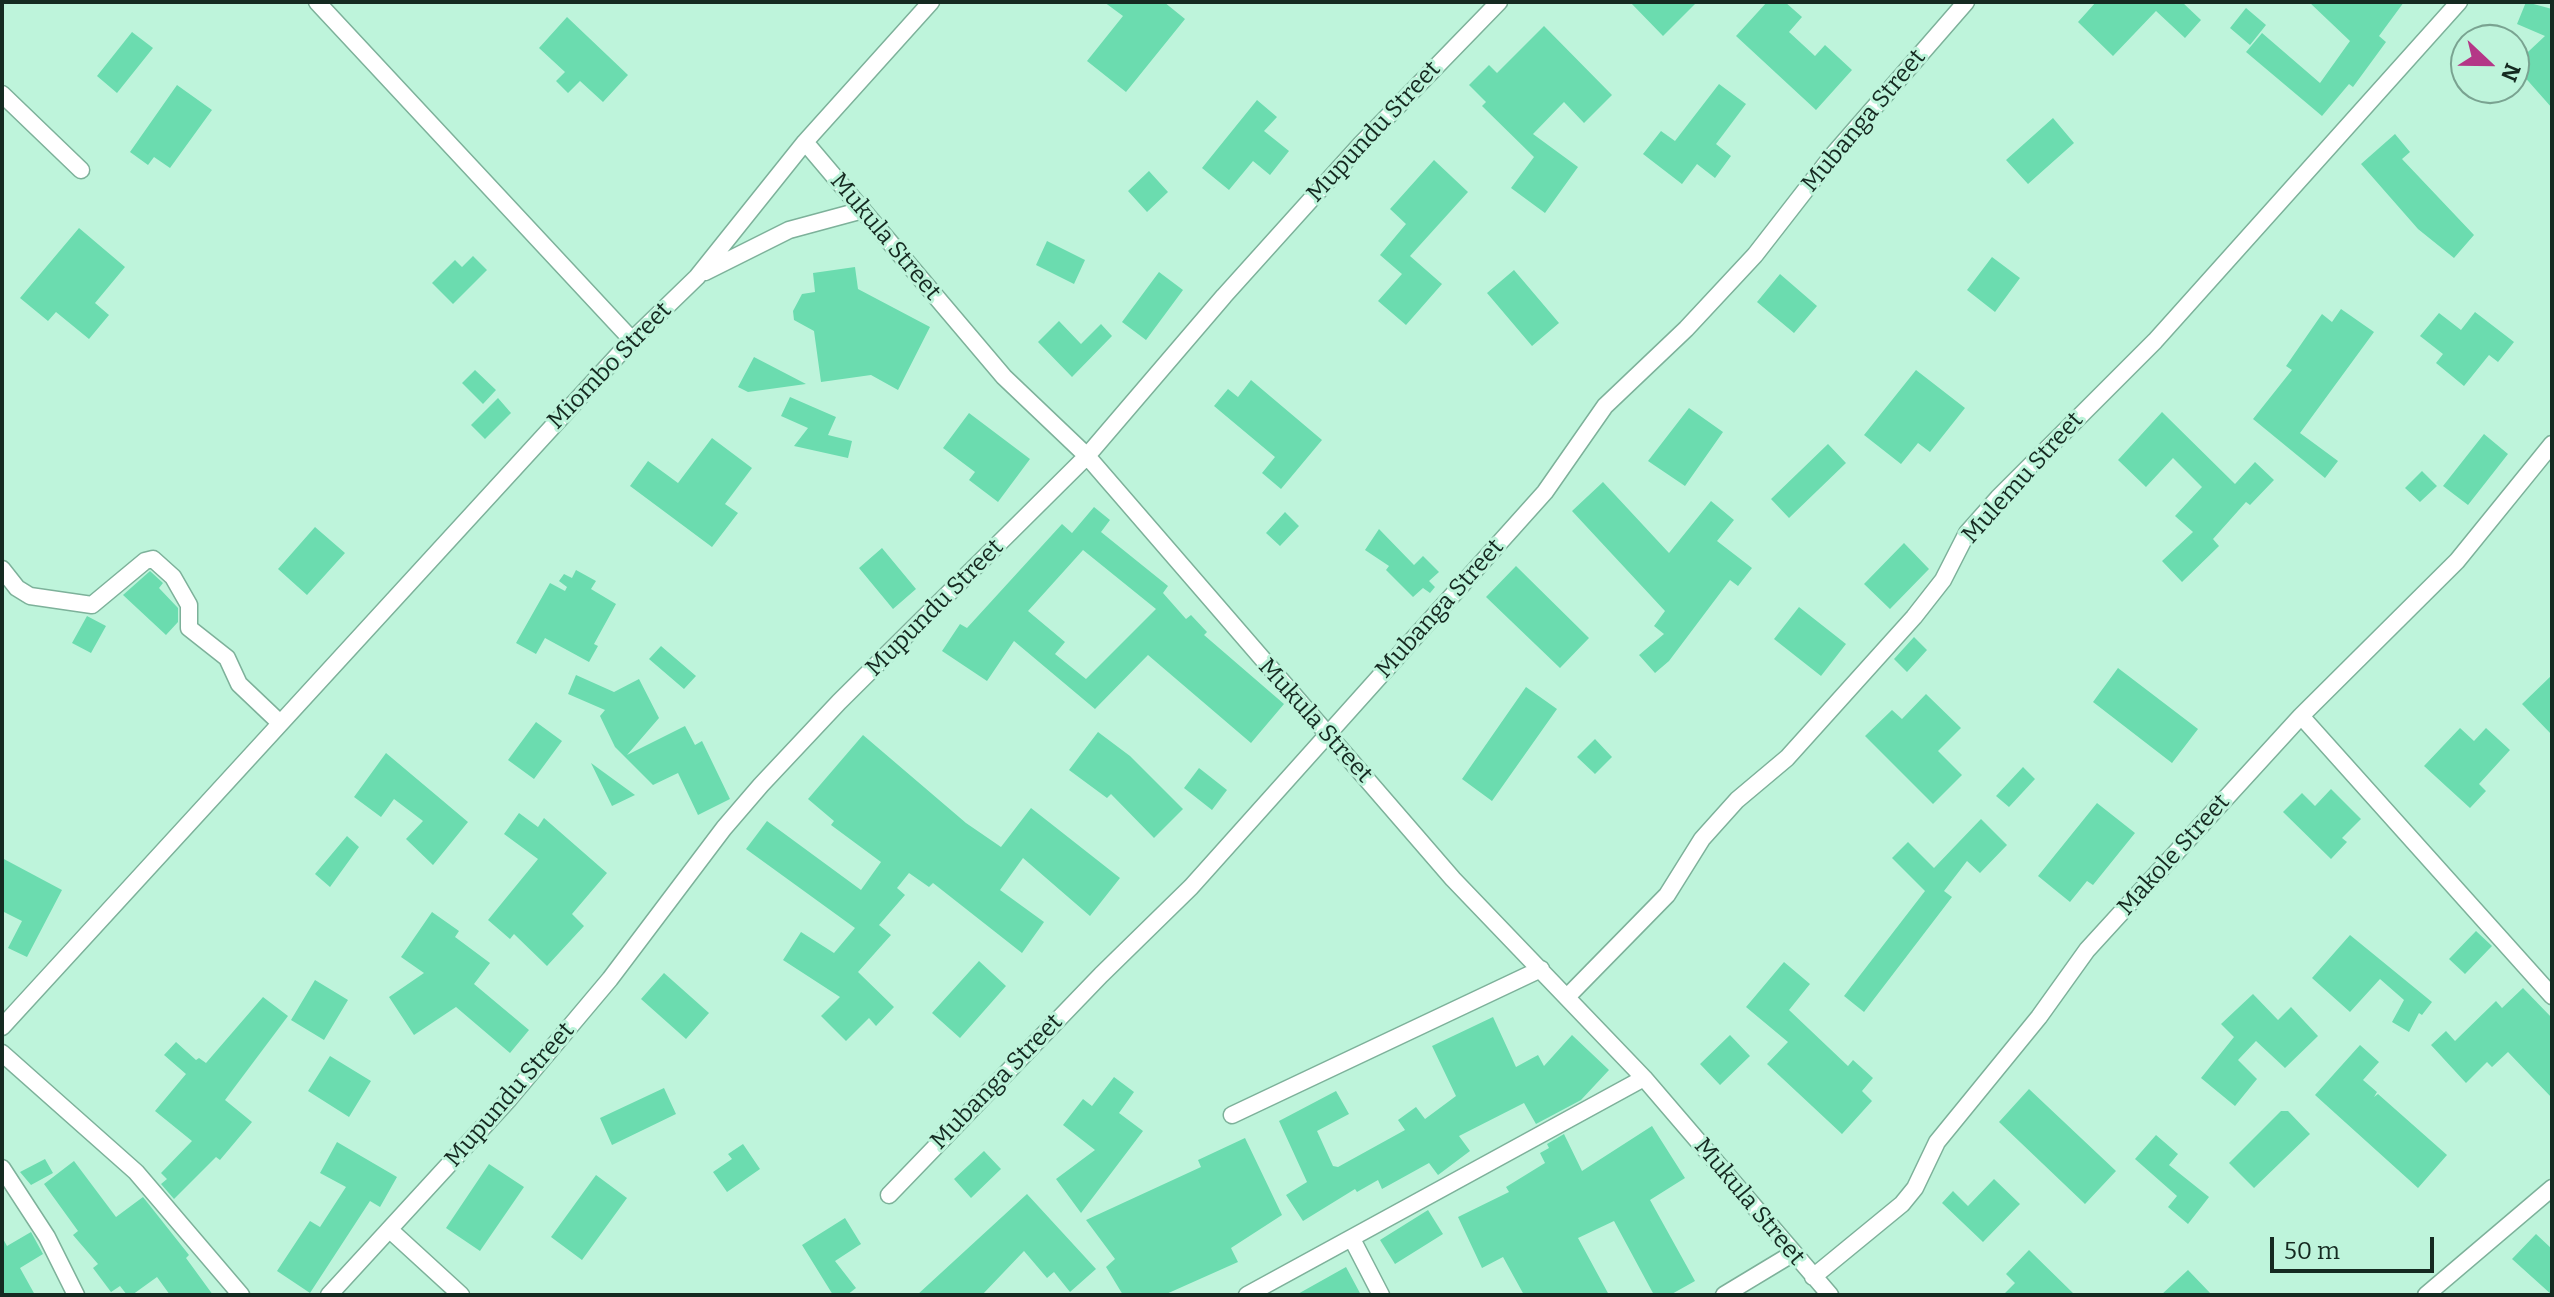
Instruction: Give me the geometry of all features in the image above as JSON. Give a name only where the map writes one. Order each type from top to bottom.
[{"type":"street","points":[[317,2],[632,340]]},
{"type":"street","name":"Miombo Street","points":[[2,1027],[632,340],[697,277],[805,142],[931,2]]},
{"type":"street","name":"Mupundu Street","points":[[329,1295],[509,1099],[600,991],[761,785],[839,702],[1087,456],[1224,296],[1361,144],[1499,2]]},
{"type":"street","name":"Mubanga Street","points":[[889,1195],[1101,975],[1191,887],[1545,492],[1605,406],[1755,255],[1832,156],[1966,2]]},
{"type":"street","name":"Mulemu Street","points":[[1568,996],[1667,895],[1702,839],[1719,820],[1762,777],[1787,758],[1914,617],[1943,580],[1967,533],[1998,498],[2155,341],[2459,2]]},
{"type":"street","points":[[2,94],[81,170]]},
{"type":"street","name":"Mukula Street","points":[[805,142],[1004,377],[1087,456],[1453,879],[1644,1078],[1830,1295]]},
{"type":"street","points":[[697,277],[757,243],[789,230],[863,210]]},
{"type":"street","name":"Makole Street","points":[[1813,1277],[1902,1204],[1915,1188],[1937,1142],[2039,1017],[2087,950],[2301,716],[2457,561],[2552,444]]},
{"type":"street","points":[[2,569],[17,588],[30,596],[92,605],[145,561],[153,559],[173,577],[189,605],[189,628],[227,658],[239,684],[279,722]]},
{"type":"street","points":[[2301,716],[2552,996]]},
{"type":"street","points":[[1232,1115],[1541,969]]},
{"type":"street","points":[[2,1053],[136,1172],[241,1295]]},
{"type":"street","points":[[1247,1295],[1644,1078]]},
{"type":"street","points":[[2,1168],[47,1237],[76,1295]]},
{"type":"street","points":[[2426,1295],[2552,1188]]},
{"type":"street","points":[[390,1230],[461,1295]]},
{"type":"street","points":[[1352,1239],[1381,1295]]},
{"type":"street","points":[[1724,1295],[1792,1254]]},
{"type":"building","points":[[1104,2],[1164,2],[1185,19],[1126,92],[1087,61],[1123,16]]},
{"type":"building","points":[[1630,2],[1697,2],[1663,36]]},
{"type":"building","points":[[1767,2],[1785,2],[1802,17],[1789,32],[1815,56],[1825,45],[1852,70],[1816,110],[1736,36]]},
{"type":"building","points":[[2096,2],[2182,2],[2201,20],[2185,38],[2156,11],[2113,56],[2078,22]]},
{"type":"building","points":[[2309,2],[2404,2],[2379,36],[2386,42],[2353,87],[2349,84],[2322,116],[2246,52],[2262,33],[2320,83],[2350,41]]},
{"type":"building","points":[[2526,2],[2552,9],[2552,108],[2530,83],[2530,50],[2545,36],[2530,30],[2530,24],[2517,24]]},
{"type":"building","points":[[2246,8],[2266,25],[2250,45],[2230,28]]},
{"type":"building","points":[[567,17],[628,75],[603,102],[580,81],[568,93],[556,81],[565,72],[539,48]]},
{"type":"building","points":[[1544,26],[1612,95],[1584,123],[1564,102],[1533,134],[1578,167],[1545,213],[1511,188],[1534,157],[1482,106],[1486,102],[1469,85],[1489,65],[1497,73]]},
{"type":"building","points":[[132,32],[153,48],[117,93],[97,76]]},
{"type":"building","points":[[1719,84],[1746,104],[1716,144],[1731,156],[1715,178],[1697,164],[1682,184],[1643,154],[1661,131],[1675,141]]},
{"type":"building","points":[[177,85],[212,110],[170,168],[154,157],[148,165],[130,152]]},
{"type":"building","points":[[1257,100],[1277,117],[1264,131],[1289,151],[1270,175],[1253,161],[1229,190],[1202,168]]},
{"type":"building","points":[[2053,118],[2074,143],[2028,184],[2006,160]]},
{"type":"building","points":[[2395,134],[2410,152],[2402,159],[2474,235],[2454,258],[2418,229],[2361,164]]},
{"type":"building","points":[[1434,160],[1468,192],[1410,256],[1442,284],[1406,325],[1378,301],[1402,274],[1380,255],[1406,224],[1390,209]]},
{"type":"building","points":[[1149,171],[1168,192],[1147,212],[1128,191]]},
{"type":"building","points":[[79,228],[125,267],[95,303],[109,315],[89,339],[56,312],[48,321],[20,298]]},
{"type":"building","points":[[1047,241],[1085,260],[1074,284],[1036,265]]},
{"type":"building","points":[[473,256],[487,270],[453,304],[432,283],[455,260],[462,267]]},
{"type":"building","points":[[1992,257],[2020,278],[1995,312],[1967,290]]},
{"type":"building","points":[[855,267],[858,289],[930,327],[898,390],[871,375],[821,382],[814,331],[794,320],[793,311],[802,294],[815,292],[813,273]]},
{"type":"building","points":[[1514,270],[1559,323],[1532,346],[1487,293]]},
{"type":"building","points":[[1159,272],[1183,290],[1146,340],[1122,322]]},
{"type":"building","points":[[1780,274],[1817,306],[1794,333],[1757,302]]},
{"type":"building","points":[[2341,309],[2374,332],[2300,433],[2338,461],[2325,478],[2253,419],[2292,370],[2286,366],[2322,314],[2332,322]]},
{"type":"building","points":[[2475,312],[2514,342],[2498,362],[2489,355],[2464,386],[2436,363],[2443,354],[2420,336],[2439,313],[2461,330]]},
{"type":"building","points":[[1059,321],[1081,344],[1101,324],[1112,336],[1072,377],[1038,342]]},
{"type":"building","points":[[754,357],[806,384],[748,392],[738,387]]},
{"type":"building","points":[[475,370],[496,390],[483,404],[462,383]]},
{"type":"building","points":[[1916,370],[1965,408],[1930,452],[1918,443],[1901,464],[1864,435]]},
{"type":"building","points":[[1251,380],[1322,440],[1281,489],[1262,473],[1275,457],[1214,406],[1228,389],[1238,397]]},
{"type":"building","points":[[790,397],[836,417],[828,435],[852,441],[848,458],[794,446],[808,428],[781,416]]},
{"type":"building","points":[[498,398],[511,413],[485,439],[471,425]]},
{"type":"building","points":[[1689,408],[1723,432],[1685,486],[1648,461]]},
{"type":"building","points":[[2162,412],[2235,484],[2255,462],[2274,480],[2250,505],[2246,502],[2213,539],[2219,546],[2182,582],[2162,561],[2193,532],[2175,516],[2202,487],[2173,458],[2146,487],[2118,460]]},
{"type":"building","points":[[969,413],[1030,459],[998,502],[969,480],[975,472],[943,448]]},
{"type":"building","points":[[2484,434],[2508,454],[2468,505],[2443,486]]},
{"type":"building","points":[[712,438],[752,468],[725,504],[738,513],[712,547],[630,486],[648,461],[678,483]]},
{"type":"building","points":[[1828,444],[1846,463],[1789,518],[1771,499]]},
{"type":"building","points":[[2422,471],[2437,486],[2420,502],[2405,488]]},
{"type":"building","points":[[1603,482],[1669,553],[1711,501],[1734,520],[1717,541],[1752,568],[1738,586],[1730,580],[1669,661],[1655,673],[1639,655],[1664,634],[1654,626],[1665,611],[1572,511]]},
{"type":"building","points":[[1094,507],[1110,520],[1101,532],[1168,586],[1163,593],[1186,619],[1191,615],[1207,632],[1204,635],[1284,704],[1251,743],[1148,655],[1095,709],[1014,641],[987,681],[942,651],[960,624],[967,628],[1062,524],[1072,533]],"holes":[[[1083,550],[1156,609],[1086,679],[1055,654],[1065,642],[1028,611]]]},
{"type":"building","points":[[1285,512],[1299,526],[1280,546],[1266,533]]},
{"type":"building","points":[[315,527],[345,553],[307,595],[278,569]]},
{"type":"building","points":[[1379,529],[1414,565],[1423,556],[1439,572],[1429,581],[1435,587],[1430,593],[1423,588],[1413,597],[1386,570],[1389,566],[1365,550]]},
{"type":"building","points":[[1904,543],[1929,569],[1890,609],[1864,584]]},
{"type":"building","points":[[882,548],[916,589],[893,609],[859,568]]},
{"type":"building","points":[[1516,566],[1589,638],[1560,668],[1486,597]]},
{"type":"building","points":[[576,570],[596,581],[591,589],[616,604],[594,644],[598,646],[589,662],[545,638],[536,654],[516,643],[550,583],[565,591],[567,587],[559,581],[564,574],[572,578]]},
{"type":"building","points":[[150,571],[163,583],[159,588],[178,608],[178,622],[166,635],[123,595]]},
{"type":"building","points":[[1799,607],[1846,644],[1821,676],[1774,639]]},
{"type":"building","points":[[87,616],[106,626],[91,653],[72,643]]},
{"type":"building","points":[[1914,637],[1927,650],[1907,672],[1894,659]]},
{"type":"building","points":[[661,646],[696,676],[684,689],[649,659]]},
{"type":"building","points":[[2118,668],[2198,729],[2172,763],[2093,702]]},
{"type":"building","points":[[576,675],[614,692],[639,679],[659,718],[627,755],[685,726],[695,745],[702,741],[730,799],[698,815],[678,773],[653,785],[615,747],[600,716],[605,710],[568,694]]},
{"type":"building","points":[[2552,675],[2552,735],[2522,704]]},
{"type":"building","points":[[1526,687],[1557,709],[1492,801],[1462,779]]},
{"type":"building","points":[[1926,694],[1961,728],[1938,751],[1962,775],[1933,804],[1865,736],[1892,710],[1902,719]]},
{"type":"building","points":[[536,722],[562,741],[534,779],[508,760]]},
{"type":"building","points":[[2460,728],[2474,741],[2486,728],[2510,750],[2479,784],[2486,791],[2470,808],[2424,766]]},
{"type":"building","points":[[1098,732],[1130,756],[1183,809],[1154,838],[1111,794],[1107,798],[1069,770]]},
{"type":"building","points":[[863,735],[966,823],[1001,847],[1031,808],[1120,878],[1090,916],[1023,858],[1000,890],[1044,922],[1022,953],[933,883],[929,887],[909,873],[897,888],[905,895],[879,925],[891,935],[858,972],[894,1007],[876,1026],[869,1018],[846,1041],[821,1016],[840,997],[783,960],[801,932],[834,953],[855,928],[746,849],[767,821],[861,890],[881,862],[831,825],[834,821],[808,799]]},
{"type":"building","points":[[1595,739],[1612,757],[1595,774],[1577,757]]},
{"type":"building","points":[[386,753],[468,822],[433,865],[406,839],[423,821],[394,799],[381,817],[354,797]]},
{"type":"building","points":[[591,763],[635,795],[612,806]]},
{"type":"building","points":[[2023,767],[2035,779],[2009,807],[1996,796]]},
{"type":"building","points":[[1199,768],[1227,790],[1212,810],[1184,788]]},
{"type":"building","points":[[2331,789],[2361,819],[2342,838],[2347,842],[2331,859],[2283,812],[2302,793],[2315,806]]},
{"type":"building","points":[[2097,803],[2135,833],[2093,885],[2087,881],[2070,902],[2038,876]]},
{"type":"building","points":[[519,813],[538,827],[544,818],[607,873],[572,914],[584,926],[547,966],[514,934],[510,939],[488,920],[538,859],[504,834]]},
{"type":"building","points":[[1981,819],[2007,845],[1980,873],[1967,861],[1944,891],[1952,897],[1864,1012],[1844,996],[1925,891],[1892,858],[1908,842],[1934,868]]},
{"type":"building","points":[[347,836],[359,847],[330,887],[315,874]]},
{"type":"building","points":[[2,858],[62,890],[27,957],[8,948],[22,921],[2,911]]},
{"type":"building","points":[[432,912],[459,931],[455,937],[490,963],[474,984],[529,1030],[510,1053],[456,1007],[414,1035],[389,997],[424,973],[401,957]]},
{"type":"building","points":[[2476,931],[2492,946],[2465,974],[2449,959]]},
{"type":"building","points":[[2350,935],[2432,1002],[2422,1015],[2419,1013],[2409,1032],[2392,1022],[2404,1000],[2380,979],[2350,1012],[2312,978]]},
{"type":"building","points":[[979,961],[1006,986],[960,1038],[932,1013]]},
{"type":"building","points":[[1784,962],[1810,984],[1789,1010],[1848,1066],[1853,1060],[1873,1078],[1862,1091],[1872,1101],[1842,1134],[1767,1064],[1788,1042],[1746,1007]]},
{"type":"building","points":[[664,973],[709,1013],[686,1039],[641,999]]},
{"type":"building","points":[[315,980],[348,1000],[324,1040],[291,1020]]},
{"type":"building","points":[[2523,988],[2552,1018],[2552,1098],[2508,1052],[2492,1067],[2487,1062],[2466,1083],[2431,1045],[2446,1031],[2455,1041],[2496,1001],[2502,1008]]},
{"type":"building","points":[[2253,994],[2278,1020],[2291,1007],[2318,1036],[2285,1068],[2256,1041],[2238,1060],[2257,1079],[2235,1106],[2201,1078],[2234,1037],[2221,1024]]},
{"type":"building","points":[[263,997],[288,1016],[225,1100],[252,1122],[220,1160],[216,1157],[174,1199],[161,1184],[167,1179],[161,1173],[192,1141],[155,1111],[186,1074],[164,1055],[176,1042],[196,1060],[199,1058],[206,1063]]},
{"type":"building","points":[[1493,1017],[1516,1067],[1538,1055],[1544,1066],[1572,1035],[1609,1070],[1581,1100],[1536,1124],[1524,1103],[1459,1136],[1470,1151],[1438,1175],[1429,1163],[1382,1189],[1378,1180],[1357,1192],[1355,1189],[1303,1221],[1286,1195],[1307,1182],[1279,1121],[1336,1091],[1349,1114],[1317,1131],[1333,1166],[1338,1167],[1405,1130],[1398,1120],[1416,1107],[1425,1119],[1456,1096],[1432,1046]]},
{"type":"building","points":[[1730,1035],[1750,1056],[1720,1085],[1700,1064]]},
{"type":"building","points":[[2360,1045],[2379,1062],[2363,1080],[2377,1092],[2374,1097],[2378,1094],[2447,1155],[2418,1188],[2315,1095]]},
{"type":"building","points":[[330,1056],[371,1081],[349,1117],[308,1091]]},
{"type":"building","points":[[1114,1077],[1134,1092],[1119,1113],[1143,1131],[1081,1213],[1056,1179],[1095,1150],[1063,1125],[1083,1099],[1092,1106]]},
{"type":"building","points":[[664,1088],[676,1114],[612,1145],[600,1118]]},
{"type":"building","points":[[2029,1089],[2116,1171],[2085,1204],[1999,1122]]},
{"type":"building","points":[[2281,1111],[2288,1111],[2310,1134],[2254,1188],[2229,1163]]},
{"type":"building","points":[[1652,1126],[1685,1178],[1650,1200],[1695,1281],[1670,1295],[1654,1295],[1614,1221],[1578,1238],[1609,1295],[1524,1295],[1503,1257],[1482,1268],[1458,1217],[1509,1192],[1506,1187],[1545,1163],[1540,1153],[1549,1148],[1547,1144],[1564,1134],[1582,1171]]},
{"type":"building","points":[[2156,1135],[2178,1154],[2169,1165],[2209,1197],[2188,1224],[2168,1207],[2177,1196],[2135,1159]]},
{"type":"building","points":[[1245,1138],[1282,1215],[1231,1248],[1238,1262],[1164,1295],[1123,1295],[1106,1267],[1115,1259],[1086,1220],[1201,1167],[1198,1160]]},
{"type":"building","points":[[337,1142],[397,1177],[380,1207],[370,1201],[310,1293],[277,1271],[310,1221],[320,1227],[346,1187],[320,1173]]},
{"type":"building","points":[[743,1144],[760,1169],[727,1192],[713,1172],[732,1159],[728,1154]]},
{"type":"building","points":[[984,1151],[1001,1169],[971,1198],[954,1179]]},
{"type":"building","points":[[45,1159],[53,1173],[31,1185],[20,1172]]},
{"type":"building","points":[[74,1161],[116,1217],[143,1197],[189,1255],[186,1258],[213,1295],[170,1295],[157,1277],[132,1295],[127,1295],[120,1286],[111,1292],[93,1268],[98,1264],[73,1235],[78,1231],[44,1184]]},
{"type":"building","points":[[489,1164],[524,1187],[480,1251],[446,1228]]},
{"type":"building","points":[[596,1175],[627,1198],[582,1260],[551,1237]]},
{"type":"building","points":[[1994,1179],[2020,1204],[1983,1242],[1942,1203],[1953,1191],[1968,1206]]},
{"type":"building","points":[[1027,1194],[1096,1269],[1070,1292],[1054,1272],[1047,1278],[1024,1251],[982,1295],[917,1295]]},
{"type":"building","points":[[1428,1210],[1443,1234],[1395,1264],[1380,1240]]},
{"type":"building","points":[[845,1218],[861,1244],[835,1261],[856,1288],[847,1295],[833,1295],[802,1245]]},
{"type":"building","points":[[31,1232],[43,1254],[20,1268],[35,1295],[2,1295],[2,1237],[7,1246]]},
{"type":"building","points":[[2536,1234],[2552,1249],[2552,1295],[2512,1259]]},
{"type":"building","points":[[2029,1250],[2075,1295],[2003,1295],[2015,1283],[2006,1274]]},
{"type":"building","points":[[1346,1267],[1361,1295],[1296,1295]]},
{"type":"building","points":[[2188,1270],[2212,1295],[2161,1295]]}]
